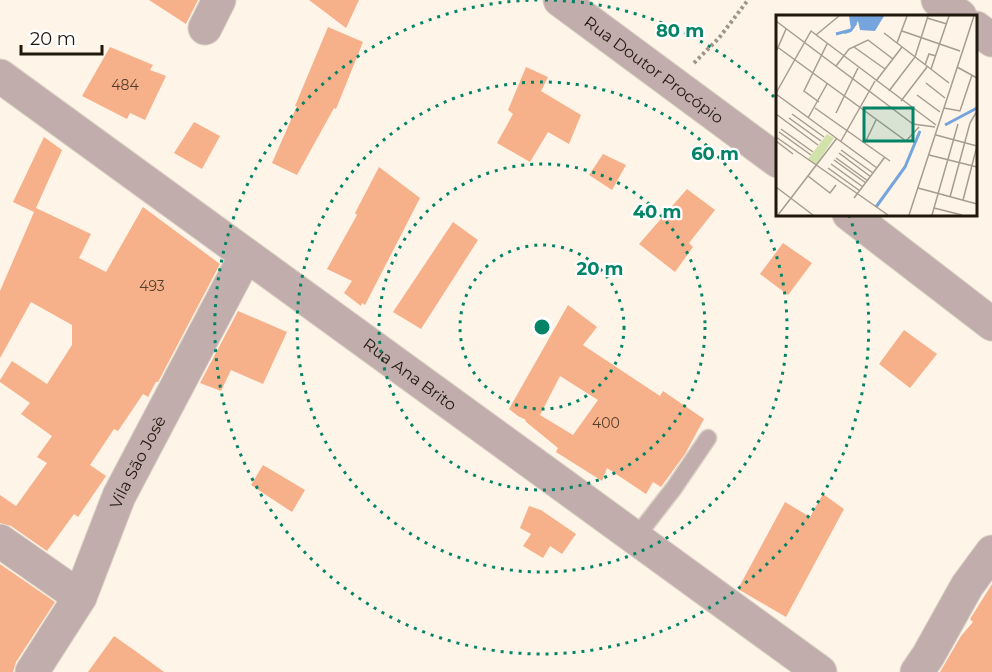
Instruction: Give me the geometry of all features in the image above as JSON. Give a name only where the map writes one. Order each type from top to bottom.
[{"type":"street","name":"Rua Doutor Procópio","points":[[560,0],[776,160]]},
{"type":"street","points":[[938,0],[959,15]]},
{"type":"street","points":[[977,29],[992,40]]},
{"type":"street","name":"Rua Ana Brito","points":[[0,76],[820,672]]},
{"type":"street","points":[[852,216],[992,324]]},
{"type":"street","name":"Vila São Josè","points":[[32,672],[80,597],[119,496],[246,255]]},
{"type":"street","points":[[0,540],[80,597]]},
{"type":"street","points":[[917,672],[968,586],[992,552]]},
{"type":"lane","points":[[636,537],[674,488],[708,438]]},
{"type":"path","points":[[673,83],[719,38],[748,0]]},
{"type":"building","points":[[149,0],[198,0],[186,24]]},
{"type":"building","points":[[309,0],[359,0],[346,28]]},
{"type":"building","points":[[328,27],[363,42],[336,109],[334,108],[297,175],[272,163]]},
{"type":"building","points":[[110,47],[153,65],[150,70],[166,76],[145,120],[130,113],[127,119],[82,96]]},
{"type":"building","points":[[526,67],[548,77],[541,91],[581,115],[569,144],[548,132],[530,162],[497,143],[513,114],[508,110]]},
{"type":"building","points":[[194,122],[220,136],[202,169],[174,153]]},
{"type":"building","points":[[44,137],[62,150],[36,208],[91,234],[79,258],[106,272],[143,207],[220,264],[158,382],[148,397],[143,394],[118,431],[114,429],[90,465],[106,476],[78,517],[74,514],[47,551],[11,526],[0,523],[0,495],[16,506],[47,463],[37,457],[52,436],[21,414],[30,403],[0,380],[12,361],[47,384],[72,345],[72,325],[31,302],[0,358],[0,291],[34,212],[13,202]]},
{"type":"building","points":[[603,154],[626,165],[612,190],[589,175]]},
{"type":"building","points":[[379,167],[420,198],[365,305],[362,303],[361,306],[344,293],[352,281],[327,269],[357,215],[355,213]]},
{"type":"building","points":[[687,189],[715,210],[689,243],[693,247],[675,272],[639,244]]},
{"type":"building","points":[[453,222],[478,240],[421,329],[393,312]]},
{"type":"building","points":[[783,243],[812,263],[788,295],[760,274]]},
{"type":"building","points":[[568,305],[597,327],[583,345],[660,396],[663,391],[704,419],[685,454],[661,487],[653,482],[646,494],[607,468],[602,481],[556,452],[558,448],[526,420],[509,409]],"holes":[[[560,376],[598,400],[573,435],[540,415]]]},
{"type":"building","points":[[238,311],[287,332],[263,384],[231,370],[221,391],[200,383]]},
{"type":"building","points":[[904,330],[937,354],[910,388],[879,364]]},
{"type":"building","points":[[263,465],[305,490],[292,512],[251,485]]},
{"type":"building","points":[[823,494],[844,509],[786,617],[738,589],[785,502],[810,517]]},
{"type":"building","points":[[529,506],[541,510],[576,534],[562,554],[550,546],[543,558],[523,546],[531,534],[520,528]]},
{"type":"building","points":[[0,564],[55,602],[16,662],[13,672],[0,672]]},
{"type":"building","points":[[992,584],[992,672],[940,672],[961,636],[973,622],[970,619]]},
{"type":"building","points":[[114,636],[134,650],[164,672],[88,672]]}]
